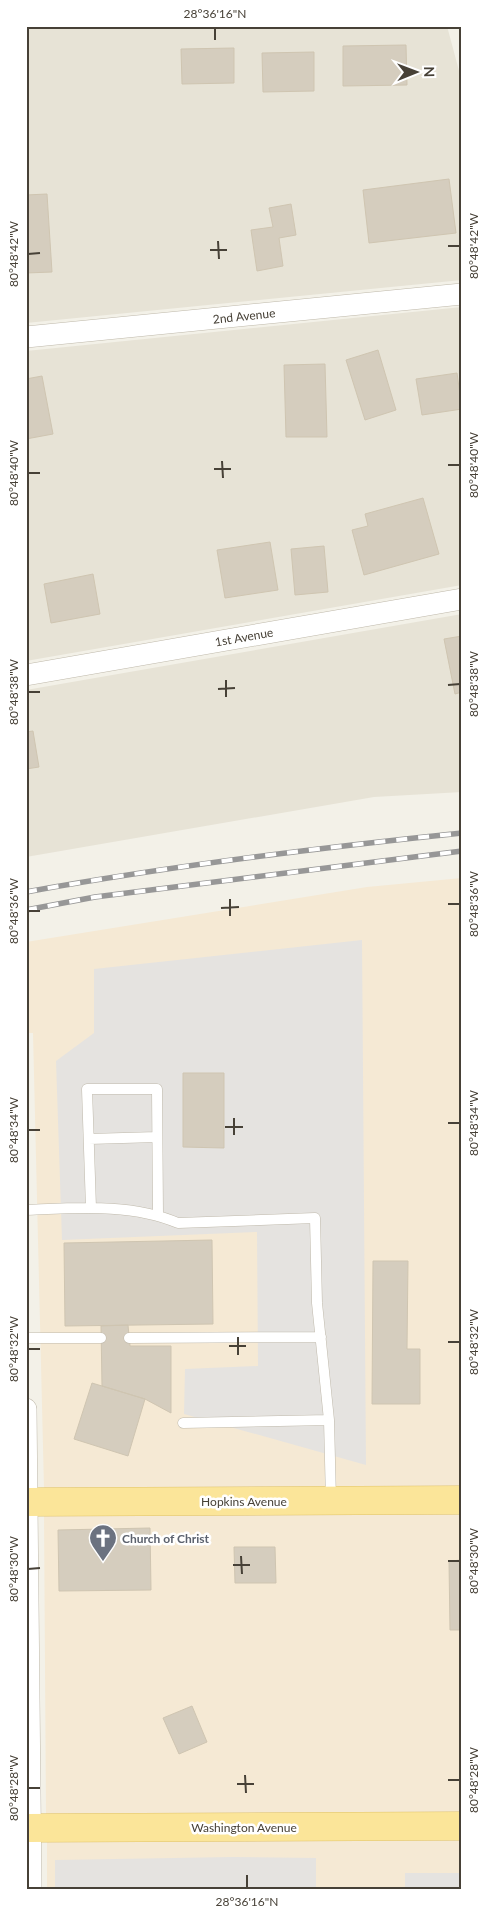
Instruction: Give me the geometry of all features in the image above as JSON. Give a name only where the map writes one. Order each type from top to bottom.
[{"type":"main road","name":"Hopkins Avenue","points":[[27,1502],[462,1500]]},
{"type":"main road","name":"Washington Avenue","points":[[29,1828],[462,1826]]},
{"type":"street","name":"2nd Avenue","points":[[26,337],[462,294]]},
{"type":"street","name":"1st Avenue","points":[[26,676],[462,600]]},
{"type":"street","points":[[26,1409],[31,1889]]},
{"type":"lane","points":[[91,1208],[87,1089],[157,1089],[158,1214]]},
{"type":"lane","points":[[89,1139],[157,1137]]},
{"type":"lane","points":[[26,1210],[91,1208],[158,1214],[178,1223],[315,1218],[320,1337],[329,1420],[330,1501]]},
{"type":"lane","points":[[129,1338],[320,1337]]},
{"type":"lane","points":[[26,1338],[101,1338]]},
{"type":"lane","points":[[184,1423],[329,1420]]},
{"type":"shaded area","points":[[26,26],[447,26],[462,82],[462,280],[26,323]]},
{"type":"shaded area","points":[[462,307],[462,585],[26,661],[26,351]]},
{"type":"shaded area","points":[[462,614],[462,792],[374,797],[26,857],[26,690]]},
{"type":"shaded area","points":[[462,878],[462,1486],[44,1488],[33,1033],[26,1033],[26,942],[367,887]]},
{"type":"shaded area","points":[[362,940],[366,1465],[184,1414],[185,1369],[258,1366],[257,1232],[62,1240],[56,1061],[94,1033],[94,969]]},
{"type":"shaded area","points":[[462,1514],[462,1813],[46,1814],[44,1515]]},
{"type":"shaded area","points":[[462,1840],[462,1889],[47,1889],[47,1842]]},
{"type":"shaded area","points":[[233,1857],[316,1858],[316,1889],[55,1889],[55,1860]]},
{"type":"shaded area","points":[[405,1873],[462,1873],[462,1889],[405,1889]]},
{"type":"building","points":[[406,45],[407,85],[343,86],[343,46]]},
{"type":"building","points":[[234,48],[234,83],[182,84],[181,49]]},
{"type":"building","points":[[314,52],[314,91],[263,92],[262,53]]},
{"type":"building","points":[[449,179],[456,233],[369,243],[363,190]]},
{"type":"building","points":[[47,194],[52,272],[26,273],[26,195]]},
{"type":"building","points":[[291,204],[296,235],[279,238],[283,266],[257,271],[251,230],[273,227],[269,208]]},
{"type":"building","points":[[378,350],[396,410],[365,420],[346,360]]},
{"type":"building","points":[[325,364],[327,437],[286,437],[284,365]]},
{"type":"building","points":[[457,373],[462,409],[422,415],[416,379]]},
{"type":"building","points":[[42,376],[53,434],[26,439],[26,379]]},
{"type":"building","points":[[423,498],[439,554],[364,575],[352,530],[368,526],[365,514]]},
{"type":"building","points":[[270,542],[278,590],[225,598],[217,550]]},
{"type":"building","points":[[324,546],[328,592],[295,595],[291,549]]},
{"type":"building","points":[[93,574],[100,614],[51,623],[44,584]]},
{"type":"building","points":[[462,636],[462,692],[455,694],[444,639]]},
{"type":"building","points":[[33,731],[39,767],[26,769],[26,732]]},
{"type":"building","points":[[183,1073],[224,1073],[224,1148],[183,1147]]},
{"type":"building","points":[[212,1240],[213,1324],[65,1326],[64,1243]]},
{"type":"building","points":[[373,1261],[408,1261],[407,1349],[420,1349],[420,1404],[372,1404]]},
{"type":"building","points":[[128,1325],[130,1346],[171,1346],[171,1413],[145,1399],[102,1386],[101,1326]]},
{"type":"building","points":[[92,1383],[145,1399],[128,1456],[74,1439]]},
{"type":"building","points":[[150,1528],[151,1590],[59,1591],[58,1530]]},
{"type":"building","points":[[234,1547],[275,1547],[276,1583],[235,1583]]},
{"type":"building","points":[[462,1560],[462,1630],[450,1630],[449,1561]]},
{"type":"building","points":[[192,1706],[207,1742],[179,1754],[163,1718]]},
{"type":"railway","points":[[26,892],[243,858],[462,833]]},
{"type":"railway","points":[[26,910],[95,897],[462,851]]},
{"type":"place","name":"Church of Christ","points":[[103,1562]]}]
